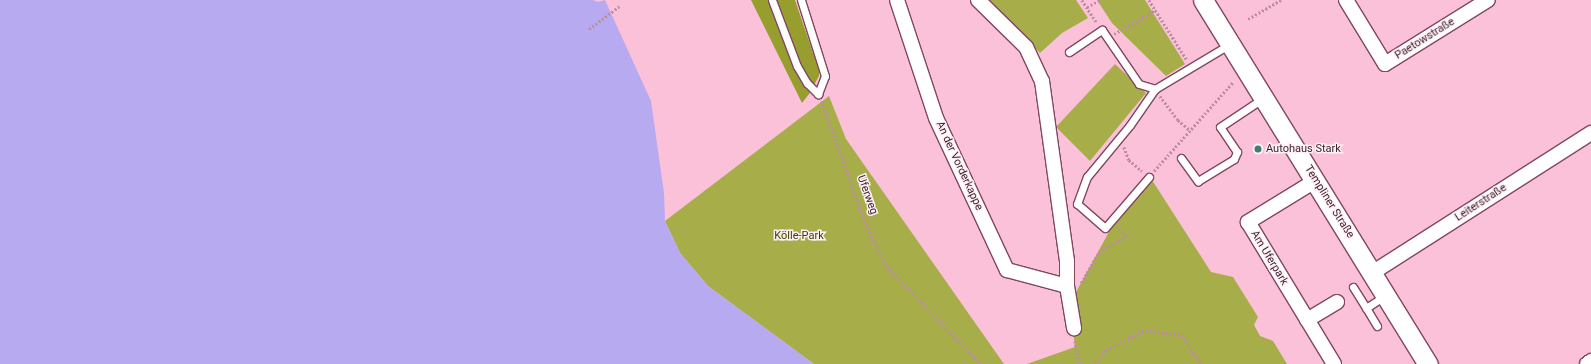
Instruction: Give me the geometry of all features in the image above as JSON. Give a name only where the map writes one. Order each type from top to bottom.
[{"type":"street","name":"An der Vorderkappe","points":[[898,0],[936,118],[1008,270],[1067,286]]},
{"type":"street","points":[[978,0],[1026,47],[1042,81],[1067,261],[1067,286],[1074,328]]},
{"type":"street","name":"Templiner Straße","points":[[1203,0],[1428,364]]},
{"type":"street","name":"Paetowstraße","points":[[1346,0],[1386,64],[1488,0]]},
{"type":"street","name":"Leiterstraße","points":[[1372,272],[1591,133]]},
{"type":"street","name":"Am Uferpark","points":[[1315,181],[1248,222],[1334,364]]},
{"type":"street","points":[[1307,320],[1337,302]]},
{"type":"street","points":[[1587,364],[1591,362]]},
{"type":"lane","points":[[772,0],[797,66],[807,83],[818,94],[825,76],[801,0]]},
{"type":"lane","points":[[1069,52],[1102,30],[1139,84],[1155,89]]},
{"type":"lane","points":[[1149,177],[1105,228],[1077,204],[1087,177],[1155,89],[1230,44]]},
{"type":"lane","points":[[1181,158],[1198,181],[1234,159],[1237,152],[1220,127],[1264,97]]},
{"type":"lane","points":[[1353,287],[1377,326]]},
{"type":"lane","points":[[1366,308],[1386,295]]},
{"type":"path","points":[[1082,0],[1102,30]]},
{"type":"path","points":[[1086,7],[1100,0]]},
{"type":"path","points":[[1149,0],[1191,67]]},
{"type":"path","points":[[1248,19],[1281,0]]},
{"type":"path","points":[[589,29],[619,6]]},
{"type":"path","points":[[1107,38],[1155,10]]},
{"type":"path","points":[[1120,136],[1129,160],[1149,177],[1237,78],[1248,72]]},
{"type":"path","points":[[1155,89],[1178,120],[1190,130]]},
{"type":"path","name":"Uferweg","points":[[818,94],[824,106],[862,217],[885,264],[981,364]]},
{"type":"path","points":[[1070,303],[1098,253],[1126,236],[1119,229]]},
{"type":"path","points":[[1074,328],[1075,347],[1080,364]]},
{"type":"path","points":[[1095,364],[1106,350],[1145,330],[1182,335],[1201,364]]},
{"type":"green space","points":[[988,0],[1076,0],[1088,18],[1062,33],[1040,53]]},
{"type":"green space","points":[[1097,0],[1145,0],[1185,64],[1166,76],[1112,23]]},
{"type":"green space","points":[[1115,64],[1146,93],[1090,161],[1056,127]]},
{"type":"green space","name":"Kölle-Park","points":[[829,96],[846,139],[1004,364],[814,364],[708,286],[680,253],[665,221]]},
{"type":"green space","points":[[1152,180],[1211,272],[1233,277],[1258,317],[1254,325],[1260,336],[1273,341],[1287,364],[1027,364],[1075,347],[1070,303],[1110,230]]},
{"type":"shaded area","points":[[0,0],[593,0],[598,2],[605,0],[651,101],[664,193],[665,221],[680,253],[708,286],[814,364],[0,364]]},
{"type":"shaded area","points":[[751,0],[795,0],[819,70],[819,76],[802,103]]},
{"type":"place","name":"Autohaus Stark","points":[[1258,149]]}]
